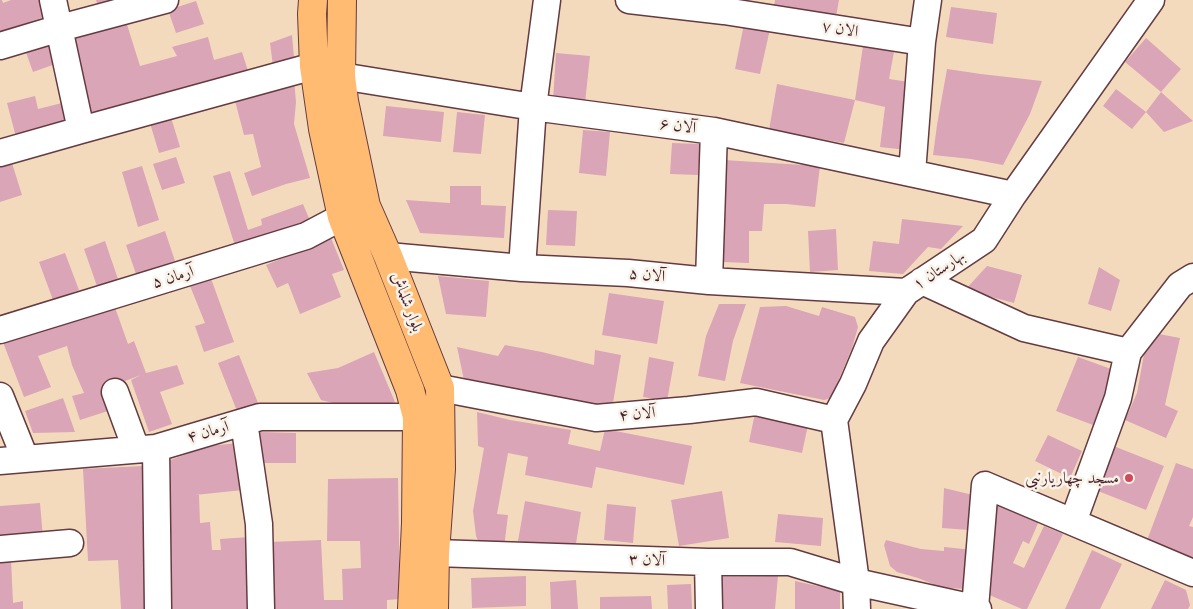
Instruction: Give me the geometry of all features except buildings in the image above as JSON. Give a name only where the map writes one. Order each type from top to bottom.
[{"type":"main road","name":"بلوار شلماش","points":[[313,0],[314,66],[323,129],[342,217],[410,390],[417,417],[416,523],[412,609]]},
{"type":"main road","name":"بلوار شلماش","points":[[342,0],[341,76],[344,101],[366,206],[388,256],[440,388],[441,469],[435,553],[434,609]]},
{"type":"street","points":[[53,0],[81,130]]},
{"type":"street","points":[[0,46],[165,0]]},
{"type":"street","points":[[522,268],[533,107],[547,0]]},
{"type":"street","name":"الان ۷","points":[[629,0],[724,11],[922,42]]},
{"type":"street","points":[[912,173],[922,42],[928,0]]},
{"type":"street","name":"بهارستان ۱","points":[[834,420],[853,384],[871,341],[914,286],[984,240],[1013,195],[1151,0]]},
{"type":"street","points":[[0,153],[314,66]]},
{"type":"street","name":"آلان ۶","points":[[341,76],[533,107],[714,131],[1013,195]]},
{"type":"street","points":[[709,281],[714,131]]},
{"type":"street","name":"آرمان ۵","points":[[0,330],[306,236],[342,217]]},
{"type":"street","name":"آلان ۵","points":[[388,256],[522,268],[628,273],[709,281],[914,286]]},
{"type":"street","points":[[914,286],[1024,328],[1128,352]]},
{"type":"street","points":[[1073,522],[1118,398],[1128,352],[1187,291]]},
{"type":"street","name":"آلان ۴","points":[[440,388],[596,418],[756,402],[834,420]]},
{"type":"street","points":[[115,392],[146,448],[158,609]]},
{"type":"street","points":[[0,396],[13,460]]},
{"type":"street","name":"آرمان ۴","points":[[13,460],[146,448],[260,417],[417,417]]},
{"type":"street","points":[[834,420],[856,582],[857,609]]},
{"type":"street","points":[[244,422],[259,524],[261,609]]},
{"type":"street","points":[[977,608],[985,485],[1193,572]]},
{"type":"street","points":[[0,549],[70,542]]},
{"type":"street","name":"آلان ۳","points":[[435,553],[708,562],[790,562],[856,582],[977,608]]},
{"type":"street","points":[[708,562],[709,609]]},
{"type":"place","name":"مسجد چهاریارنبی","points":[[1129,478]]}]
